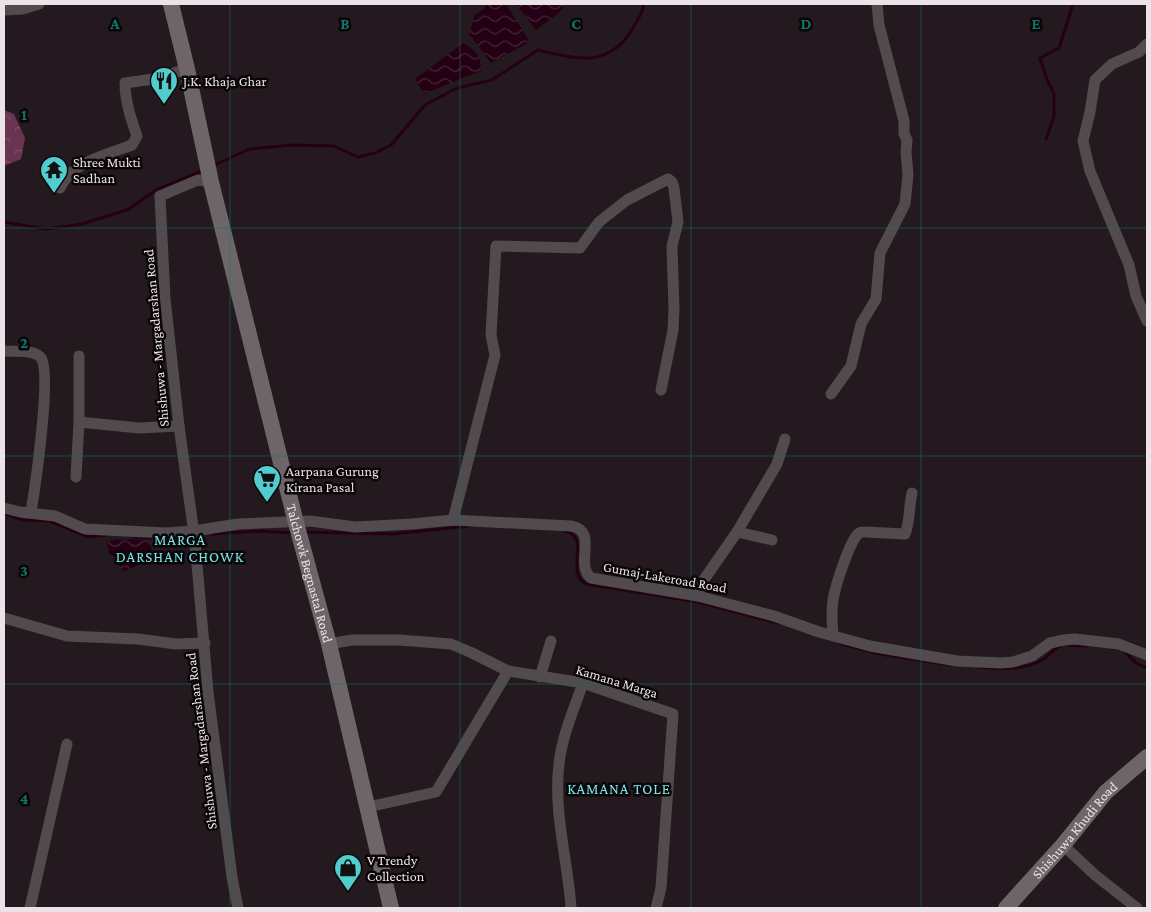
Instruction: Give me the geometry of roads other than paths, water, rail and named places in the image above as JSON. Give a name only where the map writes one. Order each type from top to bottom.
[{"type":"main road","points":[[171,4],[187,69]]},
{"type":"main road","name":"Talchowk Begnastal Road","points":[[187,69],[211,182],[296,523],[329,644],[392,908]]},
{"type":"main road","name":"Shishuwa Khudi Road","points":[[1006,908],[1106,792],[1147,756]]},
{"type":"street","points":[[4,10],[23,9],[39,4]]},
{"type":"street","points":[[831,394],[851,366],[861,324],[876,299],[880,253],[905,204],[908,175],[907,140],[904,134],[904,121],[879,25],[877,4]]},
{"type":"street","points":[[1147,44],[1139,52],[1112,64],[1095,80],[1083,141],[1090,171],[1129,265],[1136,296],[1147,321]]},
{"type":"street","points":[[60,188],[77,167],[132,145],[137,136],[130,115],[125,83],[154,79],[187,69]]},
{"type":"street","points":[[454,520],[495,355],[491,335],[496,246],[580,248],[599,222],[634,196],[668,179],[672,182],[674,188],[678,222],[672,246],[673,330],[661,390]]},
{"type":"street","name":"Shishuwa - Margadarshan Road","points":[[211,182],[198,180],[160,196],[165,298],[179,426],[194,536],[208,692],[232,877],[238,908]]},
{"type":"street","points":[[5,351],[36,353],[42,359],[45,374],[40,450],[31,512]]},
{"type":"street","points":[[76,477],[79,422],[79,356]]},
{"type":"street","points":[[79,422],[139,428],[179,426]]},
{"type":"street","points":[[698,596],[703,582],[737,532],[777,464],[785,439]]},
{"type":"street","points":[[833,635],[831,617],[834,599],[856,536],[860,532],[905,534],[912,493]]},
{"type":"street","name":"Gumaj-Lakeroad Road","points":[[4,508],[55,516],[85,529],[194,536],[238,524],[310,521],[355,527],[454,520],[578,527],[585,537],[584,569],[591,578],[698,596],[774,616],[870,646],[957,661],[1002,663],[1013,662],[1032,656],[1050,643],[1075,639],[1119,644],[1147,655]]},
{"type":"street","points":[[737,532],[772,540]]},
{"type":"street","points":[[4,618],[67,636],[138,639],[176,644],[204,643]]},
{"type":"street","name":"Kamana Marga","points":[[329,644],[352,640],[399,640],[451,644],[508,671],[583,683],[672,714],[661,888],[656,908]]},
{"type":"street","points":[[540,677],[551,642]]},
{"type":"street","points":[[368,808],[436,792],[508,671]]},
{"type":"street","points":[[571,908],[558,796],[559,763],[567,730],[583,683]]},
{"type":"street","points":[[30,908],[66,744]]},
{"type":"street","points":[[1063,844],[1095,875],[1137,908]]},
{"type":"water","points":[[487,4],[506,4],[530,42],[491,63],[469,34],[475,15],[484,9]]},
{"type":"water","points":[[516,4],[559,4],[563,8],[536,30]]},
{"type":"water","points":[[463,43],[477,54],[481,71],[424,94],[415,79]]},
{"type":"water","points":[[137,539],[149,541],[152,549],[146,562],[125,571],[120,568],[118,557],[109,555],[107,542]]},
{"type":"waterway","points":[[212,166],[250,149],[293,145],[334,146],[358,157],[375,153],[391,145],[425,105],[457,88],[492,80],[538,50],[579,58],[591,58],[614,50],[624,41],[633,28],[644,4]]},
{"type":"waterway","points":[[1046,139],[1054,116],[1054,94],[1040,58],[1059,48],[1073,4]]},
{"type":"waterway","points":[[4,222],[46,229],[82,224],[127,210],[156,190],[204,170]]},
{"type":"waterway","points":[[5,514],[23,520],[50,521],[88,537],[106,535]]},
{"type":"waterway","points":[[303,532],[392,534],[469,526]]},
{"type":"waterway","points":[[212,534],[261,531],[292,533]]},
{"type":"waterway","points":[[565,531],[573,535],[577,540],[577,572],[580,579],[586,584],[698,602],[778,623]]},
{"type":"waterway","points":[[135,537],[151,538]]},
{"type":"waterway","points":[[841,644],[880,654],[950,665]]},
{"type":"waterway","points":[[1067,645],[1086,646]]},
{"type":"waterway","points":[[979,667],[1003,669],[1027,666],[1042,660],[1061,646]]},
{"type":"waterway","points":[[1124,651],[1136,663],[1147,668]]},
{"type":"place","name":"J.K. Khaja Ghar","points":[[164,105]]},
{"type":"place","name":"Shree Mukti Sadhan","points":[[54,194]]},
{"type":"place","name":"Aarpana Gurung Kirana Pasal","points":[[267,503]]},
{"type":"place","name":"V Trendy Collection","points":[[348,892]]},
{"type":"district","name":"MARGA DARSHAN CHOWK","points":[[180,548]]},
{"type":"district","name":"KAMANA TOLE","points":[[619,789]]}]
